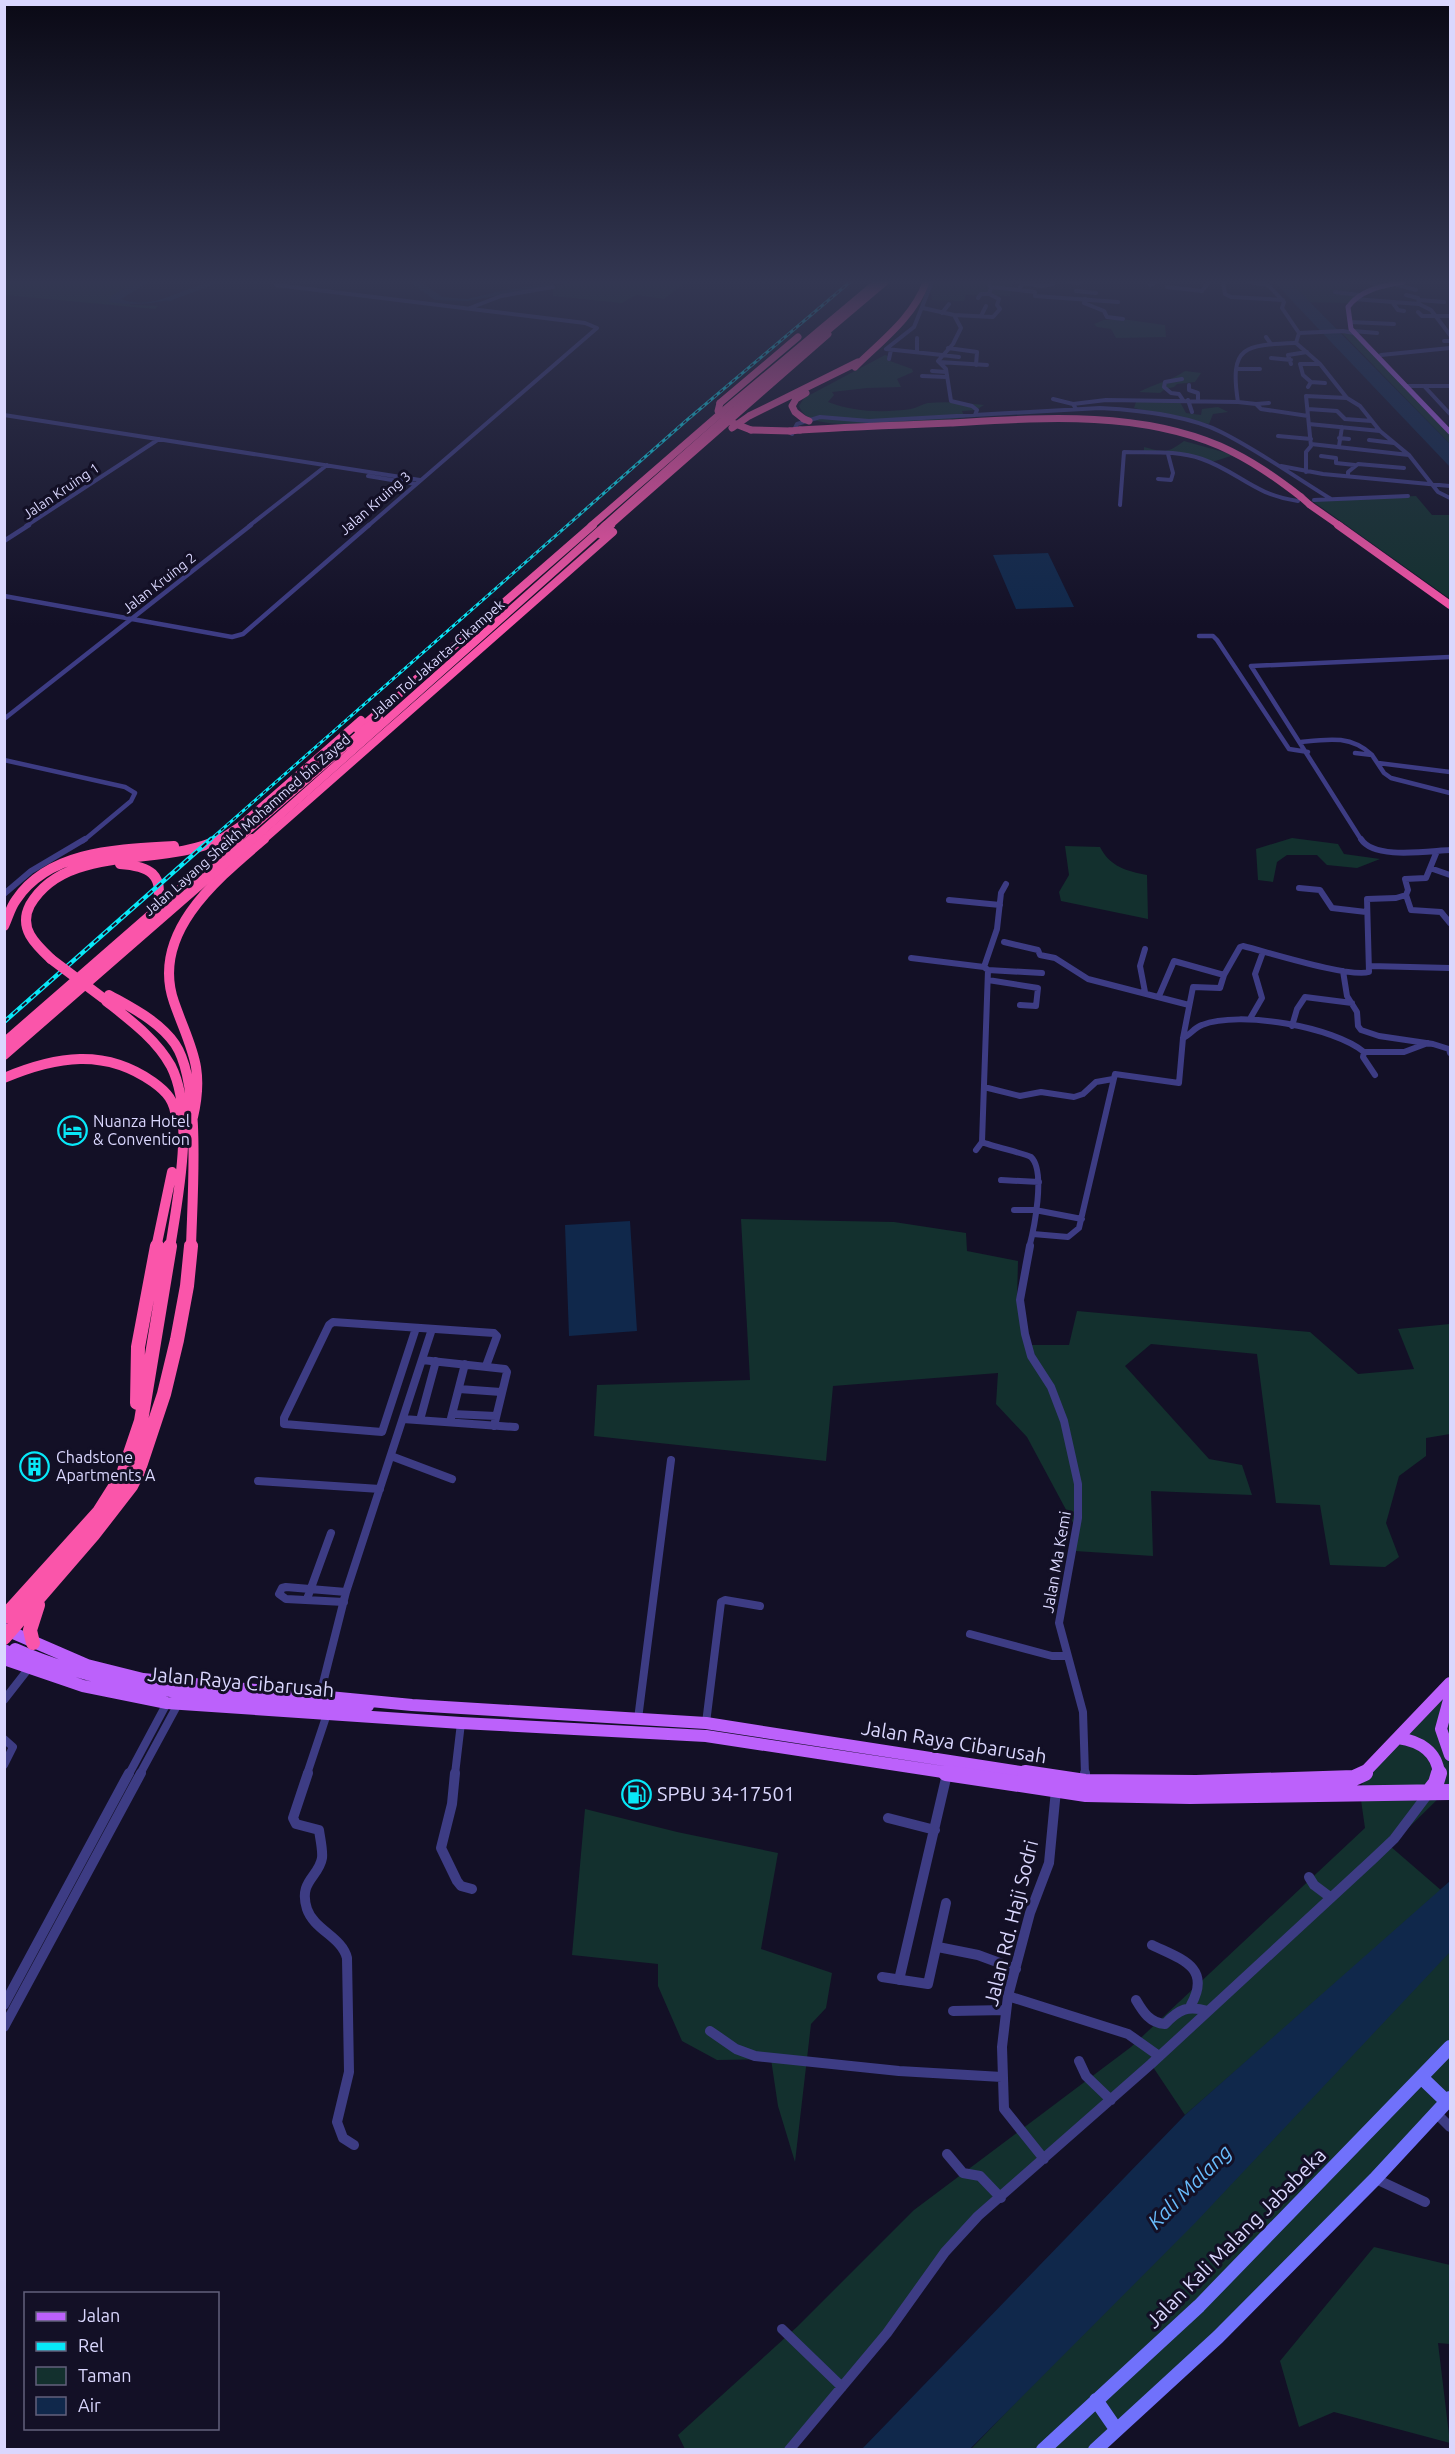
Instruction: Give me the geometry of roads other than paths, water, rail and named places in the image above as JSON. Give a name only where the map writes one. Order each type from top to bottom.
[{"type":"highway","points":[[728,397],[720,403],[718,411],[731,424],[750,430],[791,432],[1033,418],[1073,418],[1125,422],[1174,432],[1220,446],[1266,470],[1450,599]]},
{"type":"highway","points":[[4,1617],[25,1589],[105,1503],[123,1474],[139,1419],[176,1209],[183,1128],[182,1103],[177,1079],[162,1050],[106,997],[32,943],[28,937],[25,924],[28,910],[34,899],[71,872],[95,863],[174,853],[206,846],[229,835],[735,397]]},
{"type":"highway","name":"Jalan Tol Jakarta–Cikampek","points":[[4,1038],[741,397]]},
{"type":"highway","name":"Jalan Layang Sheikh Mohammed bin Zayed","points":[[4,1043],[745,397]]},
{"type":"highway","name":"Jalan Layang Sheikh Mohammed bin Zayed","points":[[4,1056],[300,798],[750,397]]},
{"type":"highway","points":[[193,1117],[198,1097],[198,1071],[192,1048],[172,1002],[168,979],[174,939],[188,916],[214,886],[254,848],[740,421],[789,397]]},
{"type":"highway","points":[[801,397],[796,399],[793,409],[807,420],[827,425],[1060,414],[1121,416],[1193,431],[1237,448],[1272,469],[1308,500],[1450,605]]},
{"type":"highway","points":[[4,926],[18,896],[25,887],[40,875],[60,865],[109,850],[199,843],[242,825]]},
{"type":"highway","points":[[54,958],[36,939],[32,928],[32,916],[43,897],[72,876],[112,864],[130,864],[148,870],[160,880],[161,892],[157,906]]},
{"type":"highway","points":[[8,1636],[131,1486],[144,1457],[180,1326],[186,1294],[190,1257],[193,1117],[182,1056],[166,1032],[153,1022],[106,997]]},
{"type":"highway","points":[[4,1078],[27,1069],[86,1059],[103,1059],[152,1081],[170,1096],[174,1104],[177,1133],[174,1161],[146,1295],[141,1332],[137,1388],[139,1419]]},
{"type":"highway","points":[[4,1602],[25,1589]]},
{"type":"highway","points":[[33,1643],[30,1630],[40,1598]]},
{"type":"main road","points":[[1418,397],[1450,432]]},
{"type":"main road","points":[[1420,397],[1450,426]]},
{"type":"main road","name":"Jalan Raya Cibarusah","points":[[8,1636],[33,1643],[87,1665],[143,1679],[412,1706],[501,1709],[706,1723],[1085,1782],[1196,1783],[1354,1778],[1365,1773],[1450,1683]]},
{"type":"main road","name":"Jalan Raya Cibarusah","points":[[8,1636],[54,1666],[140,1688],[431,1715],[443,1722]]},
{"type":"main road","name":"Jalan Raya Cibarusah","points":[[4,1650],[64,1674],[150,1695],[190,1701],[359,1709],[412,1706]]},
{"type":"main road","name":"Jalan Raya Cibarusah","points":[[4,1659],[83,1686],[172,1703],[443,1722],[706,1736],[1056,1790],[1153,1796],[1450,1792]]},
{"type":"main road","points":[[1450,1696],[1441,1729],[1450,1755]]},
{"type":"main road","points":[[1398,1738],[1409,1738],[1420,1742],[1431,1750],[1438,1760],[1442,1770],[1440,1780],[1429,1792]]},
{"type":"main road","name":"Jalan Kali Malang Jababeka","points":[[1043,2450],[1199,2306],[1450,2047]]},
{"type":"main road","points":[[1095,2450],[1218,2337],[1375,2179],[1449,2100],[1421,2077]]},
{"type":"main road","points":[[1096,2400],[1116,2429]]},
{"type":"street","name":"Jalan Kruing 3","points":[[4,596],[226,637],[243,634],[517,397]]},
{"type":"street","points":[[950,397],[951,401],[974,407],[977,410],[975,415]]},
{"type":"street","points":[[1182,397],[1192,412]]},
{"type":"street","points":[[1197,402],[1198,397]]},
{"type":"street","points":[[1237,397],[1238,402]]},
{"type":"street","points":[[1306,397],[1311,448],[1306,452],[1306,472]]},
{"type":"street","points":[[1317,397],[1347,398],[1363,408],[1380,431],[1409,454],[1438,492],[1450,498]]},
{"type":"street","points":[[1434,397],[1450,413]]},
{"type":"street","points":[[1053,399],[1073,404],[1106,400],[1269,403]]},
{"type":"street","points":[[1073,404],[1076,409]]},
{"type":"street","points":[[1256,404],[1261,409],[1308,416]]},
{"type":"street","points":[[791,432],[797,424],[816,418],[869,421],[1076,409],[1124,409],[1191,422],[1229,436],[1286,469],[1331,499]]},
{"type":"street","points":[[1308,409],[1336,411],[1344,419],[1372,421]]},
{"type":"street","points":[[1438,413],[1450,413]]},
{"type":"street","points":[[4,417],[420,480]]},
{"type":"street","points":[[4,417],[416,484]]},
{"type":"street","points":[[1309,424],[1380,431]]},
{"type":"street","points":[[1339,446],[1342,427]]},
{"type":"street","points":[[1278,436],[1409,454]]},
{"type":"street","points":[[1339,438],[1349,439]]},
{"type":"street","name":"Jalan Kruing 1","points":[[4,542],[159,439]]},
{"type":"street","points":[[1369,440],[1394,443]]},
{"type":"street","points":[[1120,505],[1124,452],[1190,455],[1219,468],[1262,494],[1275,498],[1308,500],[1408,496]]},
{"type":"street","points":[[1158,479],[1171,480],[1173,473],[1168,454]]},
{"type":"street","points":[[1321,456],[1335,458],[1336,463],[1404,468]]},
{"type":"street","name":"Jalan Kruing 2","points":[[4,719],[327,465]]},
{"type":"street","points":[[1348,476],[1348,472],[1355,465]]},
{"type":"street","points":[[1286,469],[1367,480],[1450,486]]},
{"type":"street","points":[[1199,636],[1213,636],[1217,640],[1287,746],[1293,750],[1308,752]]},
{"type":"street","points":[[1450,657],[1251,666],[1308,752],[1364,844],[1386,853],[1450,850]]},
{"type":"street","points":[[1301,741],[1351,740],[1361,744],[1384,773],[1391,778],[1450,793]]},
{"type":"street","points":[[1355,753],[1372,755]]},
{"type":"street","points":[[4,760],[125,787],[135,793],[131,801],[91,835],[30,871],[12,884],[4,894]]},
{"type":"street","points":[[1378,763],[1450,772]]},
{"type":"street","points":[[1437,851],[1426,878],[1405,879],[1408,890],[1406,895],[1411,910],[1441,912],[1450,923]]},
{"type":"street","points":[[1430,868],[1450,874]]},
{"type":"street","points":[[976,1150],[982,1142],[988,980],[986,968],[990,942],[997,929],[1006,884]]},
{"type":"street","points":[[1299,888],[1322,890],[1327,903],[1334,908],[1366,912]]},
{"type":"street","points":[[1033,1234],[1068,1237],[1075,1233],[1082,1219],[1115,1074],[1179,1083],[1183,1038],[1193,987],[1220,988],[1224,975],[1239,947],[1328,965],[1343,971],[1362,974],[1369,972],[1367,899],[1406,895]]},
{"type":"street","points":[[949,900],[1000,905]]},
{"type":"street","points":[[1004,942],[1038,950],[1040,955],[1055,958],[1088,979],[1189,1005]]},
{"type":"street","points":[[1145,949],[1140,966],[1145,992]]},
{"type":"street","points":[[1251,1017],[1262,999],[1255,974],[1263,952]]},
{"type":"street","points":[[911,958],[1042,973]]},
{"type":"street","points":[[1159,996],[1174,961],[1224,975]]},
{"type":"street","points":[[1370,966],[1450,968]]},
{"type":"street","points":[[1343,971],[1347,996],[1357,1012],[1358,1026],[1361,1030],[1379,1036],[1428,1043],[1450,1049]]},
{"type":"street","points":[[988,980],[1038,988],[1035,1006],[1020,1005]]},
{"type":"street","points":[[1292,1026],[1297,1010],[1307,996],[1343,1004],[1352,1003]]},
{"type":"street","points":[[1183,1038],[1203,1024],[1251,1017],[1341,1037],[1364,1052],[1404,1052],[1428,1043]]},
{"type":"street","points":[[1364,1052],[1363,1057],[1375,1075]]},
{"type":"street","points":[[984,1087],[1020,1096],[1041,1092],[1076,1097],[1096,1082],[1113,1079]]},
{"type":"street","points":[[982,1142],[1032,1158],[1039,1172],[1039,1182],[1001,1180]]},
{"type":"street","name":"Jalan Ma Kemi","points":[[1039,1182],[1033,1234],[1020,1291],[1025,1334],[1031,1356],[1051,1388],[1064,1421],[1078,1484],[1078,1518],[1059,1623],[1066,1656],[1083,1712],[1085,1782]]},
{"type":"street","points":[[1014,1210],[1035,1210],[1082,1219]]},
{"type":"street","points":[[416,1328],[382,1432],[284,1424],[284,1418],[331,1323],[416,1328],[432,1329],[496,1334],[486,1366]]},
{"type":"street","points":[[320,1695],[346,1592],[432,1329]]},
{"type":"street","points":[[422,1360],[507,1370],[494,1425]]},
{"type":"street","points":[[420,1420],[436,1361]]},
{"type":"street","points":[[451,1418],[465,1364]]},
{"type":"street","points":[[459,1389],[501,1392]]},
{"type":"street","points":[[403,1419],[496,1416]]},
{"type":"street","points":[[451,1418],[515,1427]]},
{"type":"street","points":[[391,1456],[452,1479]]},
{"type":"street","points":[[638,1719],[671,1460]]},
{"type":"street","points":[[258,1481],[380,1489]]},
{"type":"street","points":[[308,1599],[330,1533]]},
{"type":"street","points":[[344,1602],[286,1599],[279,1594],[282,1588],[286,1587],[346,1592]]},
{"type":"street","points":[[706,1723],[721,1602],[725,1600],[760,1606]]},
{"type":"street","points":[[969,1634],[1052,1656],[1066,1656]]},
{"type":"street","points":[[4,1700],[29,1668]]},
{"type":"street","points":[[4,2005],[172,1703]]},
{"type":"street","points":[[4,2027],[172,1703]]},
{"type":"street","points":[[327,1714],[293,1818],[296,1824],[319,1830],[322,1859],[307,1882],[304,1895],[310,1917],[345,1950],[348,1958],[349,2072],[338,2122],[343,2138],[354,2145]]},
{"type":"street","points":[[461,1723],[452,1804],[441,1848],[461,1886],[472,1889]]},
{"type":"street","points":[[4,1739],[13,1747],[4,1765]]},
{"type":"street","points":[[899,1980],[948,1772]]},
{"type":"street","name":"Jalan Rd. Haji Sodri","points":[[1044,2158],[1013,2123],[1004,2109],[1002,2077],[1008,1996],[1030,1913],[1048,1863],[1056,1790]]},
{"type":"street","points":[[789,2450],[906,2308],[945,2252],[978,2216],[1111,2100],[1394,1839],[1429,1792]]},
{"type":"street","points":[[888,1818],[935,1830]]},
{"type":"street","points":[[1309,1877],[1314,1885],[1330,1897]]},
{"type":"street","points":[[882,1977],[928,1984],[946,1903]]},
{"type":"street","points":[[1136,2000],[1153,2022],[1160,2025],[1165,2024],[1176,2012],[1191,2005],[1201,1985],[1198,1973],[1193,1966],[1152,1945]]},
{"type":"street","points":[[938,1947],[978,1955],[1016,1969]]},
{"type":"street","points":[[1008,1996],[1128,2034],[1159,2056]]},
{"type":"street","points":[[1191,2005],[1208,2011]]},
{"type":"street","points":[[953,2011],[1006,2010]]},
{"type":"street","points":[[710,2031],[736,2049],[755,2056],[899,2071],[1002,2077]]},
{"type":"street","points":[[1079,2061],[1086,2076],[1111,2100]]},
{"type":"street","points":[[1436,2113],[1450,2127]]},
{"type":"street","points":[[947,2154],[963,2173],[980,2176],[1001,2198]]},
{"type":"street","points":[[1375,2179],[1425,2202]]},
{"type":"street","points":[[782,2329],[842,2387]]},
{"type":"water","points":[[1383,397],[1403,397],[1450,444],[1450,467]]},
{"type":"water","points":[[1048,553],[1074,607],[1016,609],[993,555]]},
{"type":"water","points":[[630,1221],[637,1331],[569,1336],[565,1225]]},
{"type":"water","name":"Kali Malang","points":[[1450,1881],[1450,1952],[1196,2222],[970,2449],[862,2449],[1185,2115]]},
{"type":"railway","points":[[209,841],[715,397]]},
{"type":"railway","points":[[4,1022],[211,839]]},
{"type":"place","name":"Nuanza Hotel & Convention","points":[[72,1130]]},
{"type":"place","name":"Chadstone Apartments A","points":[[35,1466]]},
{"type":"place","name":"SPBU 34-17501","points":[[636,1794]]}]
